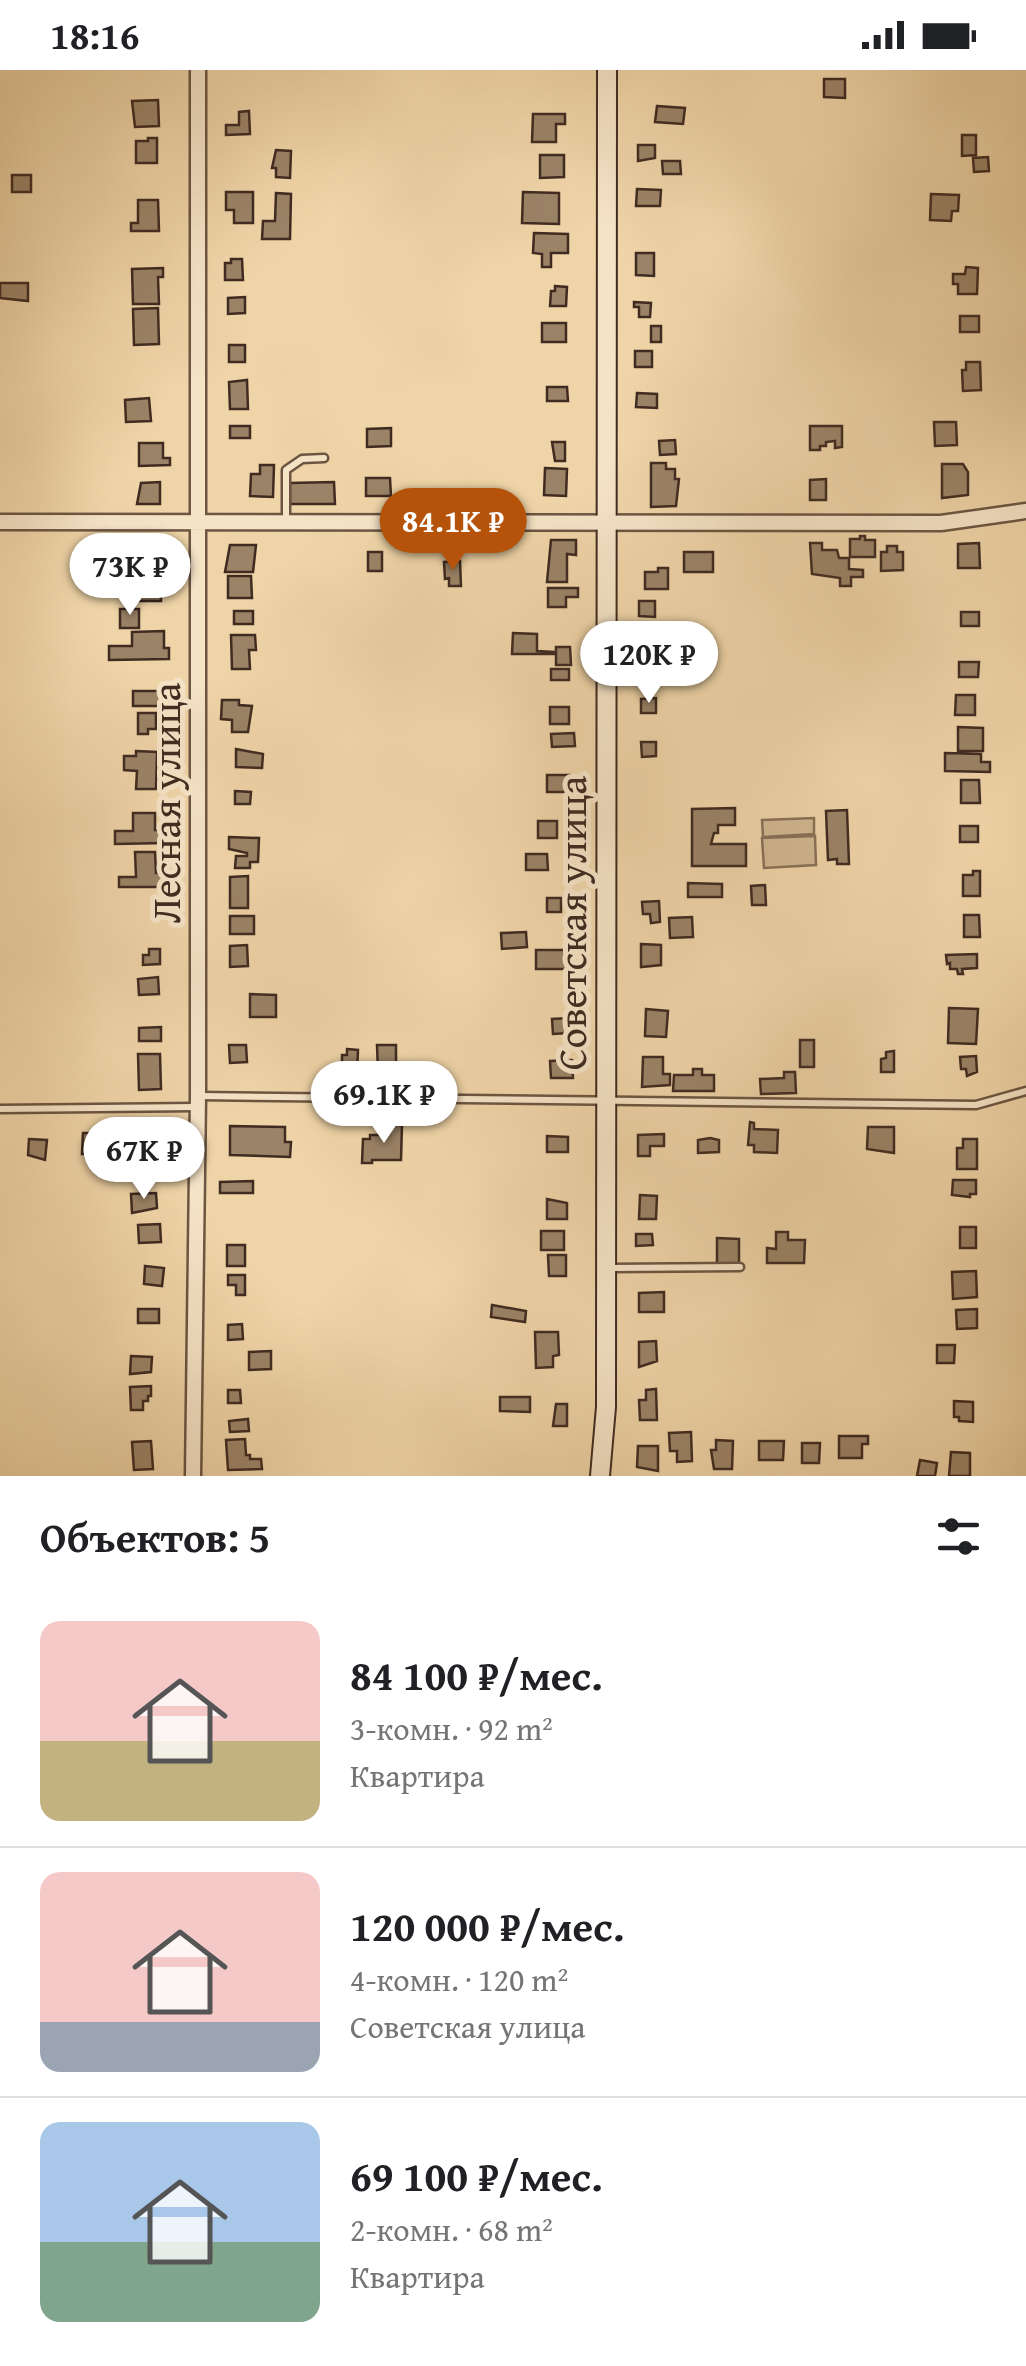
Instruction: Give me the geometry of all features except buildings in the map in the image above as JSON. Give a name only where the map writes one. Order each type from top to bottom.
[{"type":"street","name":"Лесная улица","points":[[193,1476],[198,1102],[198,70]]},
{"type":"street","name":"Советская улица","points":[[600,1476],[606,1407],[608,70]]},
{"type":"street","points":[[0,522],[941,522],[1026,511]]},
{"type":"lane","points":[[286,521],[286,470],[302,459],[324,458]]},
{"type":"lane","points":[[0,1109],[198,1102],[976,1104],[1026,1090]]},
{"type":"lane","points":[[606,1268],[740,1267]]},
{"type":"shaded area","points":[[814,818],[814,834],[763,837],[762,820]]},
{"type":"shaded area","points":[[815,836],[816,865],[764,868],[762,838]]}]
